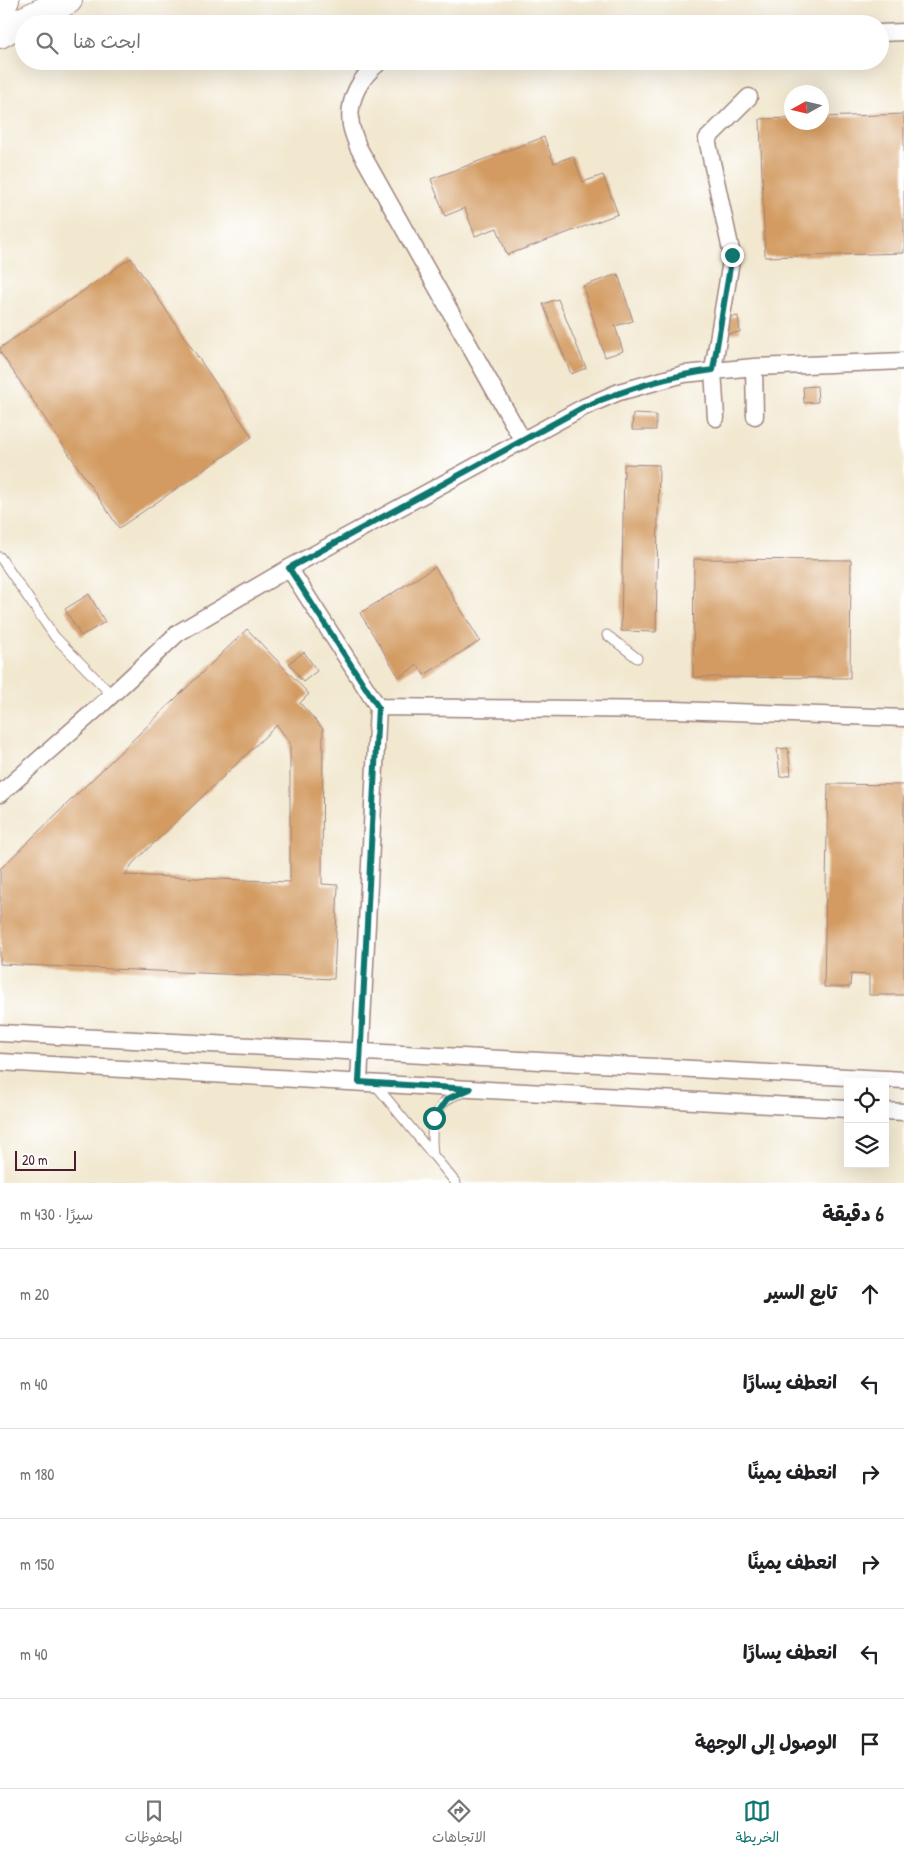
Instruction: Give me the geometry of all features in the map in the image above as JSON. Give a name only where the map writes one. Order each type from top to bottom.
[{"type":"highway","points":[[0,4],[5,0]]},
{"type":"highway","points":[[36,15],[68,0]]},
{"type":"highway","points":[[0,34],[15,25]]},
{"type":"street","points":[[889,33],[904,32]]},
{"type":"street","points":[[369,70],[361,80],[350,108],[351,126],[358,147],[523,441]]},
{"type":"street","points":[[716,418],[713,370],[732,255],[708,139],[749,97]]},
{"type":"street","points":[[0,794],[112,695],[178,633],[289,568],[584,407],[619,392],[684,374],[754,367],[904,361]]},
{"type":"street","points":[[754,367],[755,416]]},
{"type":"street","points":[[289,568],[378,707],[361,1052],[366,1083]]},
{"type":"street","points":[[378,707],[676,710],[904,718]]},
{"type":"street","points":[[0,1033],[904,1080]]},
{"type":"street","points":[[0,1062],[844,1109]]},
{"type":"street","points":[[889,1111],[904,1112]]},
{"type":"lane","points":[[0,557],[55,637],[112,695]]},
{"type":"lane","points":[[607,636],[637,658]]},
{"type":"lane","points":[[366,1083],[434,1155],[456,1183]]},
{"type":"lane","points":[[434,1155],[431,1138],[434,1118],[447,1099],[470,1089]]},
{"type":"building","points":[[904,114],[904,253],[765,257],[760,119],[784,118],[784,130],[829,130],[829,117]]},
{"type":"building","points":[[544,137],[554,163],[573,156],[583,182],[603,175],[618,214],[507,255],[497,228],[475,236],[465,208],[445,216],[431,179]]},
{"type":"building","points":[[131,258],[252,437],[119,528],[0,352],[0,348]]},
{"type":"building","points":[[618,274],[633,321],[615,326],[623,351],[605,357],[583,286]]},
{"type":"building","points":[[558,299],[586,368],[571,374],[543,304]]},
{"type":"building","points":[[738,316],[740,332],[729,334],[727,318]]},
{"type":"building","points":[[817,386],[818,402],[804,403],[803,387]]},
{"type":"building","points":[[633,414],[656,415],[656,430],[632,430]]},
{"type":"building","points":[[624,464],[659,465],[656,632],[621,631]]},
{"type":"building","points":[[694,559],[851,560],[850,678],[693,677]]},
{"type":"building","points":[[435,567],[480,641],[424,675],[418,665],[399,677],[360,613]]},
{"type":"building","points":[[89,594],[105,622],[81,636],[65,609]]},
{"type":"building","points":[[247,629],[309,694],[300,703],[323,729],[322,884],[338,885],[334,979],[0,964],[0,869]],"holes":[[[277,725],[290,743],[290,882],[125,875],[133,863]]]},
{"type":"building","points":[[304,652],[317,671],[303,682],[289,663]]},
{"type":"building","points":[[788,748],[791,775],[780,777],[777,749]]},
{"type":"building","points":[[828,784],[904,785],[904,995],[869,995],[869,975],[851,974],[850,987],[824,987]]},
{"type":"route","points":[[434,1118],[447,1099],[470,1089],[359,1082],[378,707],[289,568],[584,407],[619,392],[655,381],[713,370],[732,255]]}]
